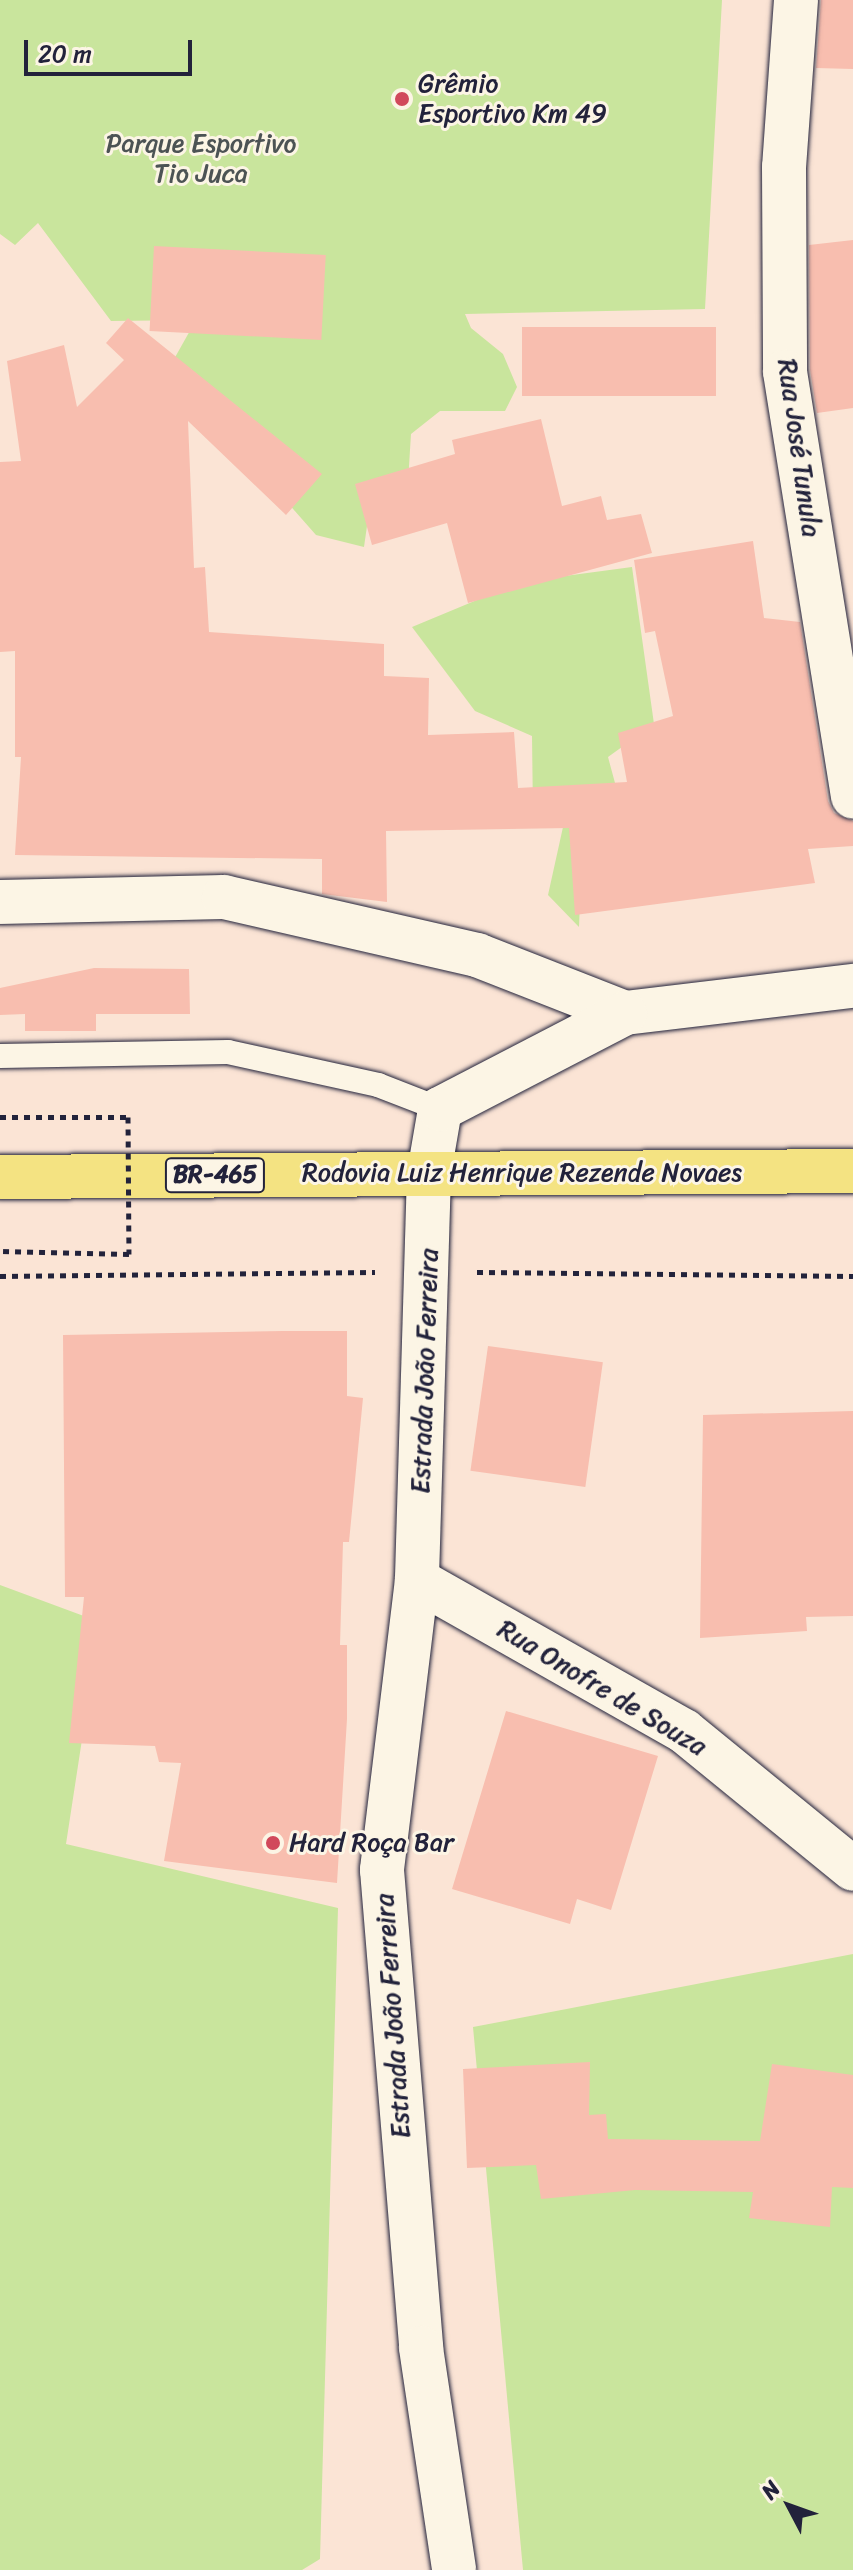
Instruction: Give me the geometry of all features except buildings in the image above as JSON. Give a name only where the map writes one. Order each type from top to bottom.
[{"type":"highway","name":"Rodovia Luiz Henrique Rezende Novaes","points":[[0,1177],[853,1171]]},
{"type":"street","name":"Rua José Tunula","points":[[796,0],[784,167],[785,372],[853,797]]},
{"type":"street","points":[[0,902],[224,897],[477,955],[625,1013]]},
{"type":"street","points":[[440,1109],[625,1013],[853,986]]},
{"type":"street","name":"Estrada João Ferreira","points":[[440,1109],[429,1173],[429,1270],[417,1580],[382,1870],[384,1949],[421,2348],[454,2570]]},
{"type":"street","name":"Rua Onofre de Souza","points":[[417,1580],[684,1731],[853,1869]]},
{"type":"lane","points":[[0,1056],[199,1049],[378,1085],[440,1109]]},
{"type":"path","points":[[0,1117],[128,1117],[129,1254],[0,1251]]},
{"type":"path","points":[[0,1276],[152,1278],[429,1270],[853,1276]]},
{"type":"green space","name":"Parque Esportivo Tio Juca","points":[[0,0],[722,0],[705,309],[465,314],[471,328],[503,354],[517,387],[505,411],[440,411],[411,434],[408,482],[371,498],[364,547],[316,535],[169,368],[196,320],[111,321],[38,223],[15,245],[0,234]]},
{"type":"green space","points":[[632,567],[654,724],[608,757],[636,861],[581,875],[579,927],[548,895],[565,818],[533,815],[532,736],[475,711],[412,627],[520,582]]},
{"type":"green space","points":[[0,1585],[100,1622],[66,1844],[338,1908],[320,2559],[302,2570],[0,2570]]},
{"type":"green space","points":[[853,1954],[853,2570],[523,2570],[473,2027]]},
{"type":"place","name":"Grêmio Esportivo Km 49","points":[[402,99]]},
{"type":"place","name":"Hard Roça Bar","points":[[273,1843]]}]
